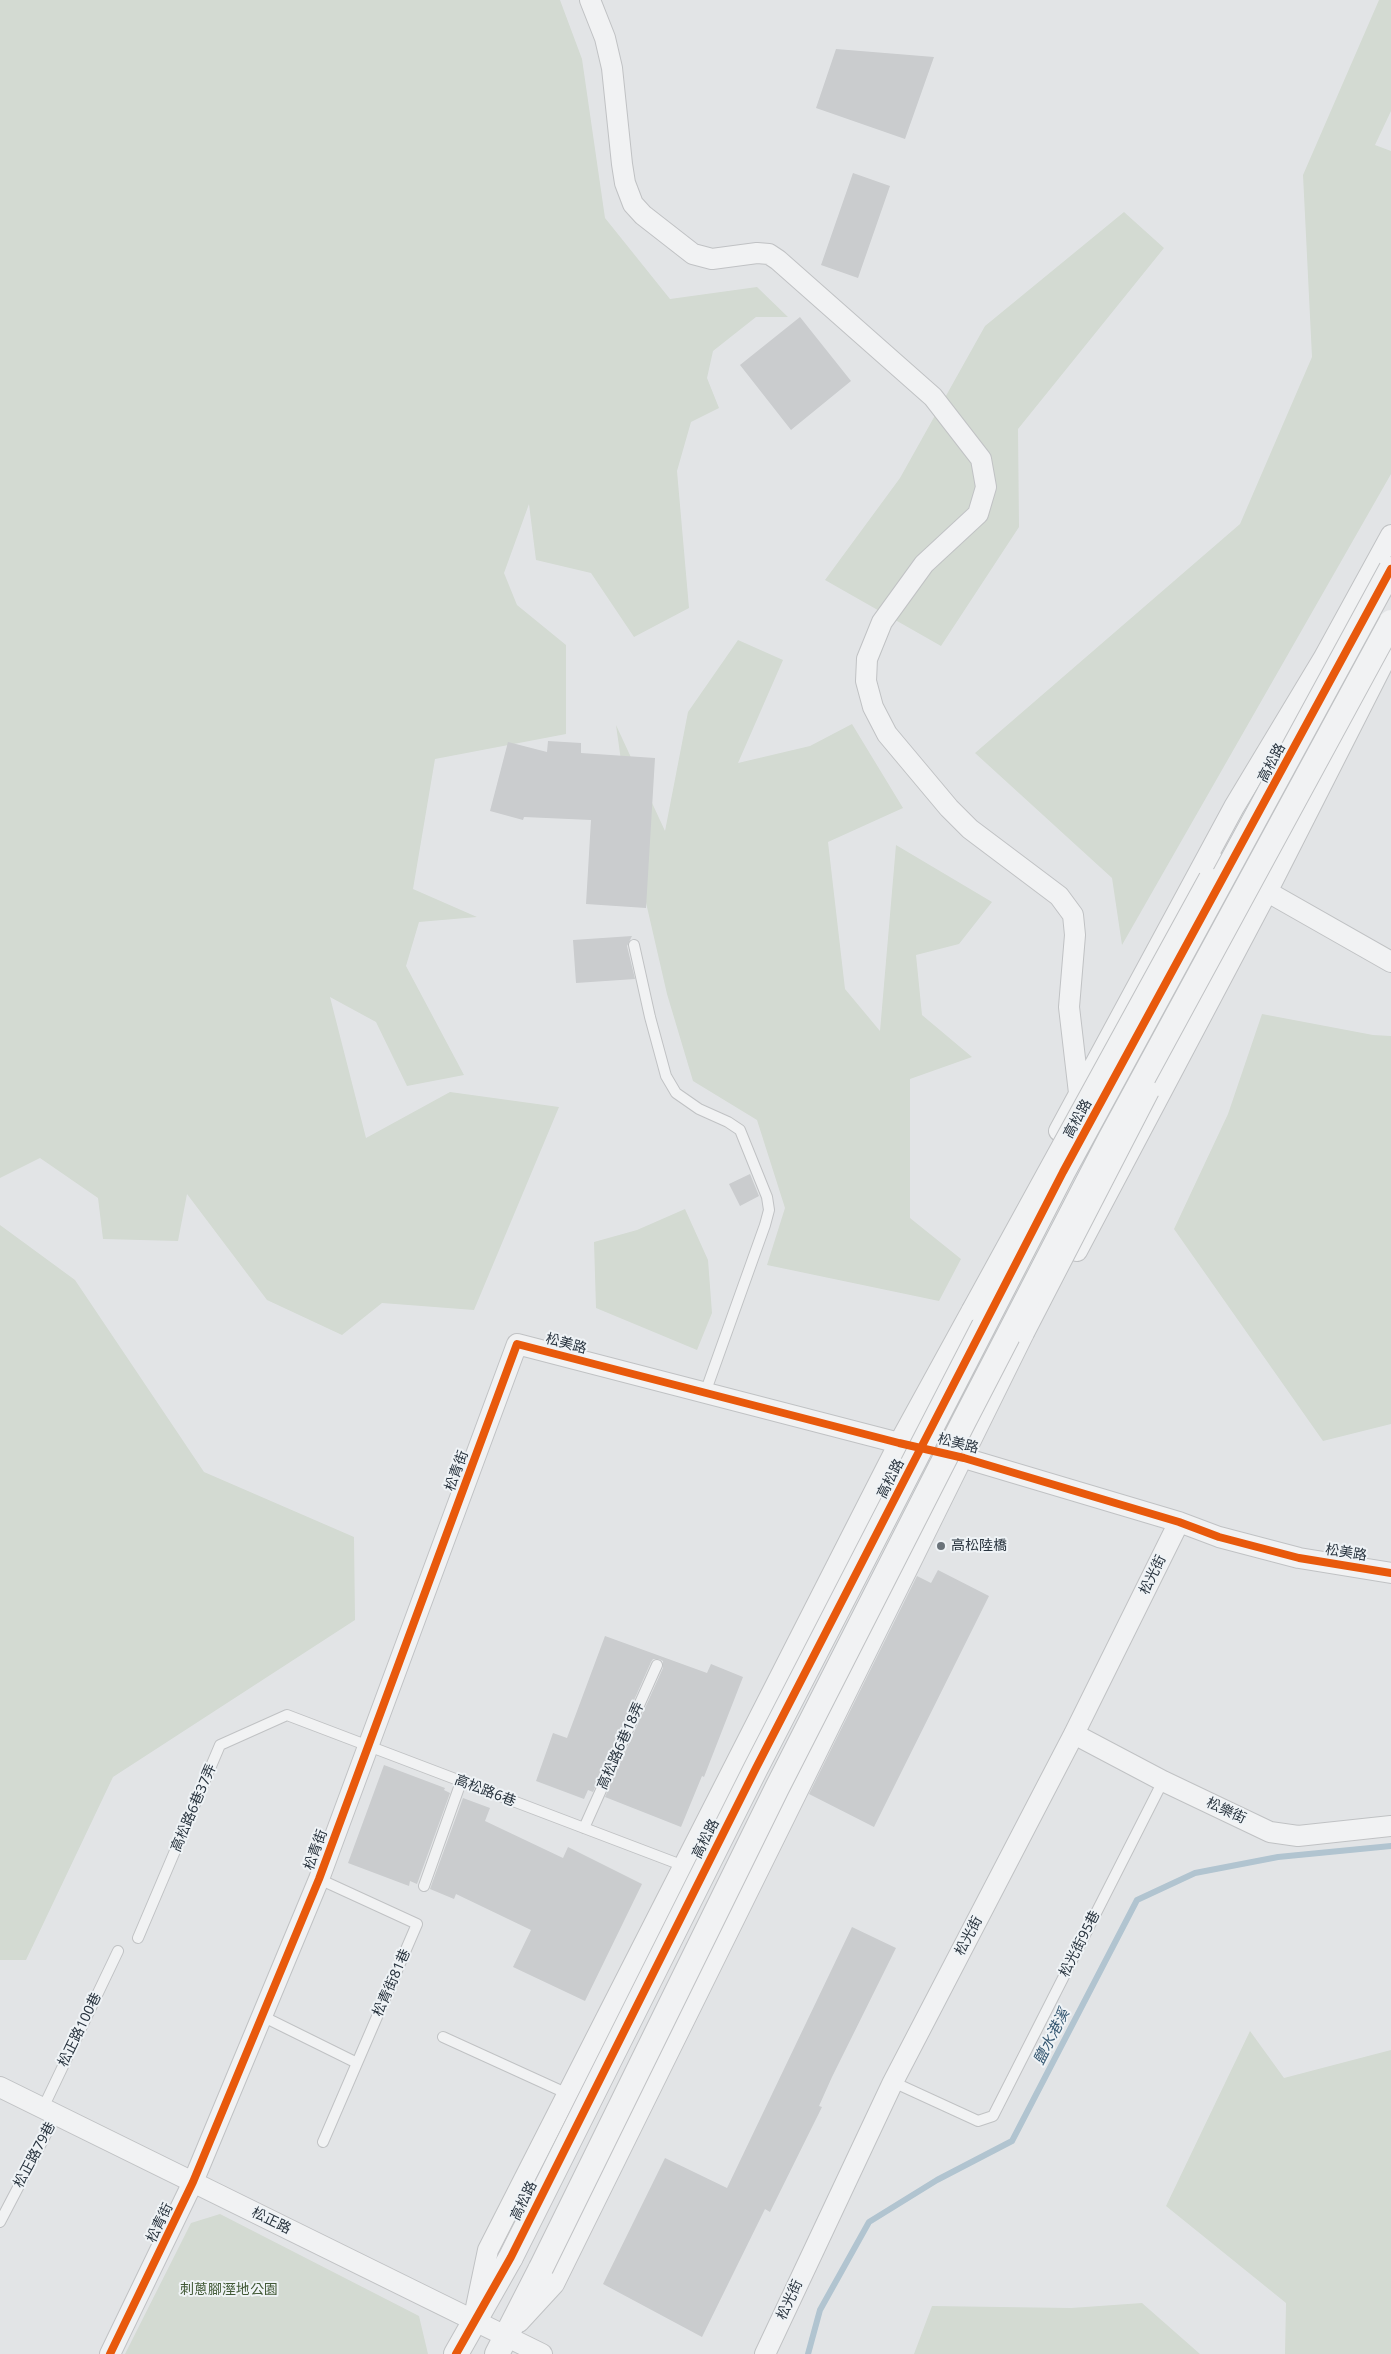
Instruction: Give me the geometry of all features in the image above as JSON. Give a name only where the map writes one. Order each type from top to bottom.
[{"type":"street","points":[[590,0],[605,38],[612,68],[624,177],[633,204],[643,215],[692,254],[712,259],[757,253],[768,254],[778,260],[933,397],[981,459],[986,487],[978,514],[924,564],[882,622],[867,659],[866,682],[873,707],[887,734],[949,808],[970,829],[1060,896],[1073,915],[1075,935],[1069,1007],[1079,1093]]},
{"type":"street","name":"高松路","points":[[963,1328],[973,1292],[1079,1093],[1234,807],[1323,659],[1391,534]]},
{"type":"street","name":"高松路","points":[[456,2354],[510,2257],[761,1759],[1054,1190],[1391,569]]},
{"type":"street","points":[[502,2345],[777,1788],[1110,1139],[1391,622]]},
{"type":"street","points":[[1014,1352],[1039,1323],[1383,675],[1391,648]]},
{"type":"street","points":[[1323,659],[1383,675]]},
{"type":"street","name":"高松路","points":[[473,2321],[488,2250],[899,1443],[1227,846],[1256,818]]},
{"type":"street","points":[[502,2345],[554,2284],[964,1458],[1014,1352],[1265,866],[1277,829]]},
{"type":"street","points":[[1207,858],[1391,962]]},
{"type":"street","name":"松美路","points":[[517,1344],[899,1443],[964,1458],[1179,1522],[1219,1537],[1299,1558],[1391,1573]]},
{"type":"street","name":"松青街","points":[[110,2354],[193,2182],[319,1879],[517,1344]]},
{"type":"street","name":"松光街","points":[[765,2354],[893,2082],[1074,1734],[1179,1522]]},
{"type":"street","name":"松樂街","points":[[1074,1734],[1163,1781],[1270,1832],[1298,1836],[1391,1826]]},
{"type":"street","name":"松正路","points":[[0,2087],[473,2321],[502,2345],[542,2354]]},
{"type":"lane","points":[[634,945],[650,1017],[666,1076],[676,1093],[699,1109],[728,1122],[740,1130],[767,1197],[769,1210],[765,1225],[705,1393]]},
{"type":"lane","name":"高松路6巷18弄","points":[[584,1828],[657,1665]]},
{"type":"lane","name":"高松路6巷","points":[[287,1715],[684,1866]]},
{"type":"lane","name":"高松路6巷37弄","points":[[138,1938],[220,1745],[287,1715]]},
{"type":"lane","name":"松光街95巷","points":[[893,2082],[978,2121],[993,2116],[1163,1781]]},
{"type":"lane","points":[[424,1886],[461,1782]]},
{"type":"lane","name":"松青街81巷","points":[[319,1879],[417,1924],[323,2142]]},
{"type":"lane","name":"松正路100巷","points":[[50,2112],[118,1951]]},
{"type":"lane","points":[[262,2016],[357,2063]]},
{"type":"lane","points":[[443,2038],[568,2094]]},
{"type":"lane","name":"松正路79巷","points":[[0,2222],[50,2112]]},
{"type":"green space","points":[[0,0],[560,0],[582,59],[605,218],[670,299],[757,287],[788,317],[756,317],[713,351],[707,378],[719,408],[691,422],[677,471],[689,608],[634,637],[591,573],[536,560],[529,504],[504,573],[517,605],[566,645],[566,734],[435,759],[413,889],[477,917],[419,922],[406,966],[464,1075],[407,1086],[376,1022],[330,997],[366,1138],[450,1092],[559,1107],[474,1310],[382,1303],[342,1335],[267,1300],[187,1194],[178,1241],[103,1239],[98,1198],[40,1158],[0,1178]]},
{"type":"green space","points":[[1379,0],[1391,0],[1391,111],[1375,145],[1391,151],[1391,474],[1122,945],[1112,878],[975,753],[1240,524],[1312,357],[1303,175]]},
{"type":"green space","points":[[1124,212],[1164,248],[1018,429],[1019,527],[941,646],[825,580],[900,478],[985,326]]},
{"type":"green space","points":[[738,640],[783,660],[738,763],[810,746],[852,724],[903,808],[828,842],[845,989],[880,1031],[896,845],[992,902],[959,944],[916,955],[922,1015],[972,1057],[910,1079],[910,1218],[961,1259],[939,1301],[767,1265],[785,1208],[757,1120],[693,1081],[667,994],[633,846],[616,725],[665,831],[688,712]]},
{"type":"green space","points":[[1262,1014],[1373,1035],[1391,1036],[1391,1424],[1323,1441],[1174,1229],[1228,1114]]},
{"type":"green space","points":[[685,1209],[708,1260],[712,1313],[697,1350],[596,1308],[594,1242],[637,1230]]},
{"type":"green space","points":[[0,1225],[75,1280],[204,1472],[354,1537],[355,1620],[113,1777],[26,1960],[0,1960]]},
{"type":"green space","points":[[1250,2031],[1284,2078],[1391,2050],[1391,2354],[1285,2354],[1286,2303],[1166,2206]]},
{"type":"green space","name":"刺蔥腳溼地公園","points":[[220,2214],[419,2316],[428,2354],[125,2354],[191,2223]]},
{"type":"green space","points":[[1142,2303],[1200,2354],[914,2354],[932,2306],[1071,2308]]},
{"type":"building","points":[[836,49],[934,57],[905,139],[816,108]]},
{"type":"building","points":[[853,173],[890,186],[858,278],[821,265]]},
{"type":"building","points":[[800,317],[851,381],[791,430],[740,365]]},
{"type":"building","points":[[548,741],[581,743],[581,753],[655,758],[646,908],[586,904],[591,820],[524,817],[523,820],[490,811],[508,742],[547,752]]},
{"type":"building","points":[[632,936],[627,946],[635,979],[576,983],[573,940]]},
{"type":"building","points":[[750,1174],[759,1196],[740,1206],[729,1184]]},
{"type":"building","points":[[938,1570],[989,1596],[874,1827],[809,1794],[917,1576],[931,1583]]},
{"type":"building","points":[[605,1636],[707,1673],[711,1664],[743,1677],[704,1777],[702,1776],[681,1827],[605,1797],[663,1668],[663,1661],[659,1659],[653,1659],[651,1662],[593,1792],[588,1790],[584,1799],[536,1781],[553,1733],[567,1738]]},
{"type":"building","points":[[384,1765],[445,1788],[444,1790],[450,1793],[417,1884],[410,1881],[409,1886],[348,1863]]},
{"type":"building","points":[[463,1798],[490,1808],[485,1821],[563,1858],[568,1847],[642,1884],[585,2001],[513,1967],[531,1930],[456,1894],[454,1899],[430,1889]]},
{"type":"building","points":[[852,1927],[896,1948],[832,2077],[819,2106],[822,2107],[770,2212],[765,2209],[702,2337],[603,2284],[665,2158],[727,2188]]},
{"type":"waterway","name":"鹽水港溪","points":[[808,2354],[820,2310],[869,2222],[937,2180],[1012,2141],[1137,1900],[1195,1873],[1278,1857],[1391,1846]]},
{"type":"cycle path","points":[[456,2354],[511,2257],[756,1768],[1063,1172],[1391,569]]},
{"type":"cycle path","points":[[110,2354],[193,2182],[319,1879],[517,1344],[899,1443],[964,1458],[1179,1522],[1219,1537],[1299,1558],[1391,1573]]},
{"type":"place","name":"高松陸橋","points":[[941,1546]]}]
